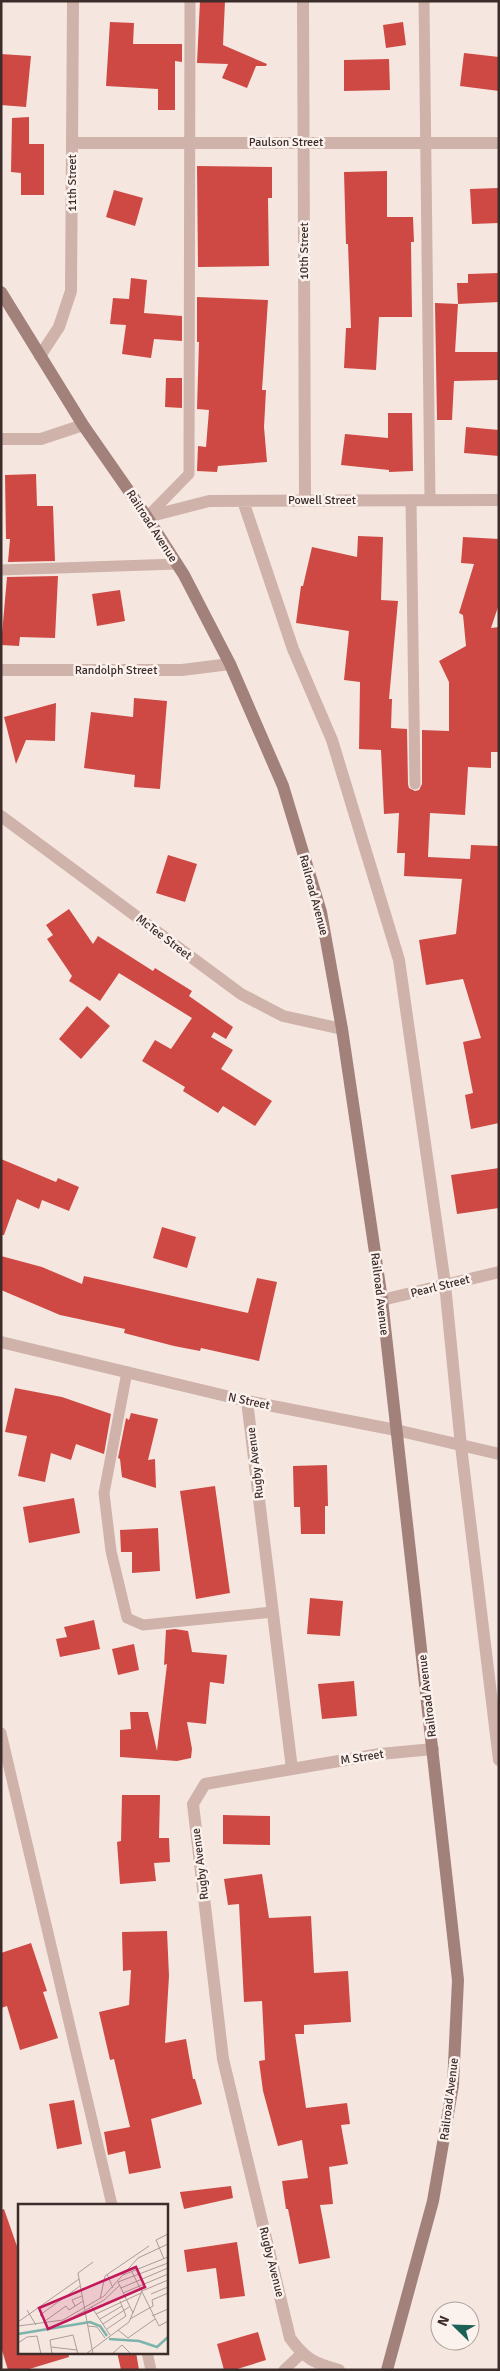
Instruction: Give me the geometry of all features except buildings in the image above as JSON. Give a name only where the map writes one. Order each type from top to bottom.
[{"type":"street","name":"11th Street","points":[[40,356],[59,327],[71,291],[73,1]]},
{"type":"street","name":"10th Street","points":[[303,1],[305,500]]},
{"type":"street","name":"Paulson Street","points":[[72,143],[499,143]]},
{"type":"street","name":"Railroad Avenue","points":[[1,292],[83,424],[177,564],[230,664],[283,786],[321,912],[342,1029],[382,1300],[458,1980],[453,2085],[434,2201],[387,2370]]},
{"type":"street","points":[[1,439],[41,439],[83,424]]},
{"type":"street","name":"Powell Street","points":[[147,517],[209,501],[499,500]]},
{"type":"street","points":[[242,501],[293,649],[332,740],[399,960],[445,1284],[461,1446],[499,1760]]},
{"type":"street","name":"Randolph Street","points":[[1,670],[182,670],[230,664]]},
{"type":"street","name":"McTee Street","points":[[1,816],[241,994],[283,1016],[342,1029]]},
{"type":"street","name":"Pearl Street","points":[[382,1300],[499,1272]]},
{"type":"street","name":"N Street","points":[[1,1342],[247,1401],[396,1430],[499,1454]]},
{"type":"street","name":"Rugby Avenue","points":[[247,1401],[292,1769],[206,1784],[192,1804],[223,2059],[290,2338],[302,2354]]},
{"type":"street","name":"M Street","points":[[292,1769],[380,1754],[433,1749]]},
{"type":"street","points":[[302,2354],[320,2364],[339,2370]]},
{"type":"lane","points":[[147,517],[189,474],[190,1]]},
{"type":"lane","points":[[424,1],[430,500]]},
{"type":"lane","points":[[411,500],[415,784]]},
{"type":"lane","points":[[1,570],[177,564]]},
{"type":"lane","points":[[127,1372],[104,1494],[112,1551],[127,1618],[143,1626],[272,1612]]},
{"type":"lane","points":[[1,1733],[112,2204]]},
{"type":"lane","points":[[147,2354],[151,2370]]},
{"type":"lane","points":[[284,2370],[302,2354]]}]
